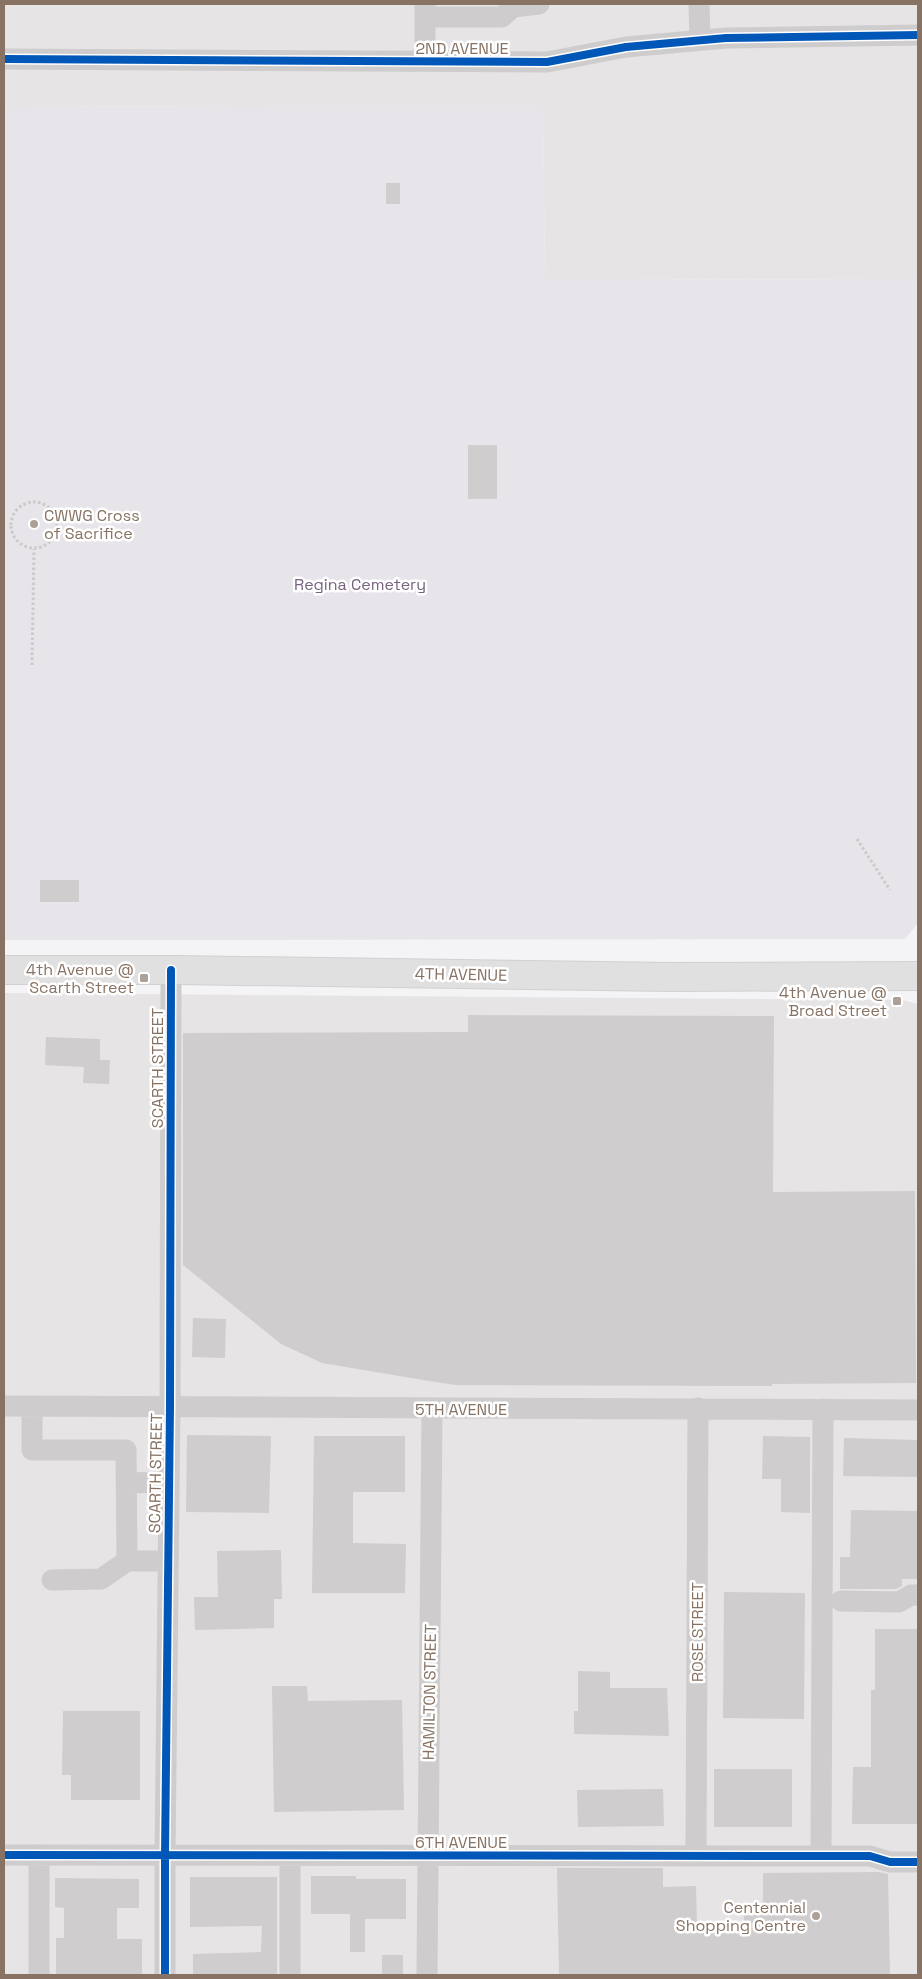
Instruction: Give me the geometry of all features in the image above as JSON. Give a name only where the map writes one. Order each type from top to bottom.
[{"type":"main road","name":"4TH AVENUE","points":[[4,970],[171,970],[672,977],[918,976]]},
{"type":"street","points":[[425,61],[425,10],[502,17],[513,7],[539,4]]},
{"type":"street","points":[[699,4],[700,40]]},
{"type":"street","name":"2ND AVENUE","points":[[4,59],[547,62],[626,47],[700,40],[918,35]]},
{"type":"street","name":"SCARTH STREET","points":[[165,1975],[164,1855],[170,1406],[171,970]]},
{"type":"street","name":"5TH AVENUE","points":[[4,1406],[918,1410]]},
{"type":"street","points":[[32,1406],[32,1450],[126,1450],[127,1561]]},
{"type":"street","name":"ROSE STREET","points":[[696,1856],[698,1408]]},
{"type":"street","name":"HAMILTON STREET","points":[[427,1975],[432,1409]]},
{"type":"street","points":[[821,1856],[823,1409]]},
{"type":"street","points":[[126,1483],[169,1482]]},
{"type":"street","points":[[52,1580],[101,1579],[127,1561],[168,1561]]},
{"type":"street","points":[[841,1601],[899,1602],[912,1595],[918,1595]]},
{"type":"street","name":"6TH AVENUE","points":[[870,1856],[890,1849],[918,1848]]},
{"type":"street","name":"6TH AVENUE","points":[[4,1855],[870,1856],[890,1862],[918,1862]]},
{"type":"street","points":[[40,1855],[40,1975]]},
{"type":"street","points":[[290,1856],[290,1975]]},
{"type":"path","points":[[34,502],[46,505],[54,514],[57,525],[54,537],[46,545],[34,548],[22,545],[14,537],[11,525],[14,514],[22,505],[34,502]]},
{"type":"path","points":[[32,665],[34,548]]},
{"type":"path","points":[[857,839],[890,890]]},
{"type":"shaded area","points":[[4,4],[918,4],[918,279],[545,280],[543,105],[4,107]]},
{"type":"shaded area","points":[[4,993],[903,1000],[918,1004],[918,1975],[4,1975]]},
{"type":"green space","name":"Regina Cemetery","points":[[543,105],[545,280],[918,279],[918,923],[905,939],[4,940],[4,107]]},
{"type":"building","points":[[386,183],[400,183],[400,204],[386,204]]},
{"type":"building","points":[[468,445],[497,445],[497,499],[468,499]]},
{"type":"building","points":[[40,880],[79,880],[79,902],[40,902]]},
{"type":"building","points":[[468,1015],[774,1016],[773,1192],[915,1191],[916,1383],[772,1384],[772,1386],[456,1385],[435,1382],[322,1363],[281,1344],[183,1265],[183,1033],[468,1032]]},
{"type":"building","points":[[46,1037],[100,1039],[100,1060],[110,1060],[109,1084],[83,1083],[84,1067],[45,1065]]},
{"type":"building","points":[[193,1318],[226,1319],[225,1358],[192,1357]]},
{"type":"building","points":[[187,1435],[271,1436],[269,1513],[186,1512]]},
{"type":"building","points":[[314,1436],[405,1436],[405,1492],[353,1492],[353,1543],[406,1544],[405,1593],[312,1593]]},
{"type":"building","points":[[763,1436],[810,1437],[810,1513],[781,1512],[781,1479],[762,1479]]},
{"type":"building","points":[[844,1438],[918,1440],[918,1477],[843,1476]]},
{"type":"building","points":[[851,1510],[918,1511],[918,1579],[902,1579],[902,1586],[896,1589],[840,1589],[840,1557],[850,1557]]},
{"type":"building","points":[[281,1550],[282,1599],[274,1599],[274,1628],[195,1630],[194,1597],[218,1597],[217,1551]]},
{"type":"building","points":[[724,1592],[805,1593],[804,1719],[723,1718]]},
{"type":"building","points":[[875,1629],[918,1629],[918,1824],[852,1824],[853,1767],[871,1767],[871,1690],[875,1690]]},
{"type":"building","points":[[578,1671],[610,1672],[610,1688],[667,1688],[669,1736],[574,1734],[574,1711],[578,1711]]},
{"type":"building","points":[[272,1686],[307,1686],[308,1701],[402,1700],[404,1810],[274,1812]]},
{"type":"building","points":[[63,1711],[140,1711],[140,1800],[71,1800],[71,1775],[62,1775]]},
{"type":"building","points":[[714,1769],[792,1769],[792,1827],[714,1827]]},
{"type":"building","points":[[663,1789],[664,1826],[578,1827],[577,1790]]},
{"type":"building","name":"Centennial Shopping Centre","points":[[557,1868],[663,1868],[663,1887],[696,1886],[697,1929],[744,1928],[744,1905],[763,1905],[763,1873],[879,1872],[888,1874],[890,1975],[559,1975]]},
{"type":"building","points":[[311,1876],[356,1876],[356,1879],[406,1879],[406,1919],[365,1919],[365,1952],[350,1952],[350,1914],[311,1914]]},
{"type":"building","points":[[190,1877],[277,1877],[277,1975],[193,1975],[193,1954],[261,1952],[262,1926],[190,1927]]},
{"type":"building","points":[[55,1878],[139,1879],[139,1908],[117,1908],[117,1939],[142,1939],[142,1975],[56,1975],[56,1938],[64,1938],[64,1908],[55,1907]]},
{"type":"building","points":[[382,1955],[403,1955],[403,1975],[382,1975]]},
{"type":"cycle path","points":[[4,59],[547,62],[626,47],[726,38],[918,35]]},
{"type":"cycle path","points":[[165,1975],[170,1406],[171,970]]},
{"type":"cycle path","points":[[4,1855],[870,1856],[890,1862],[918,1862]]},
{"type":"place","name":"CWWG Cross of Sacrifice","points":[[34,524]]},
{"type":"place","name":"4th Avenue @ Scarth Street","points":[[144,978]]},
{"type":"place","name":"4th Avenue @ Broad Street","points":[[897,1001]]},
{"type":"place","name":"Centennial Shopping Centre","points":[[816,1916]]}]
